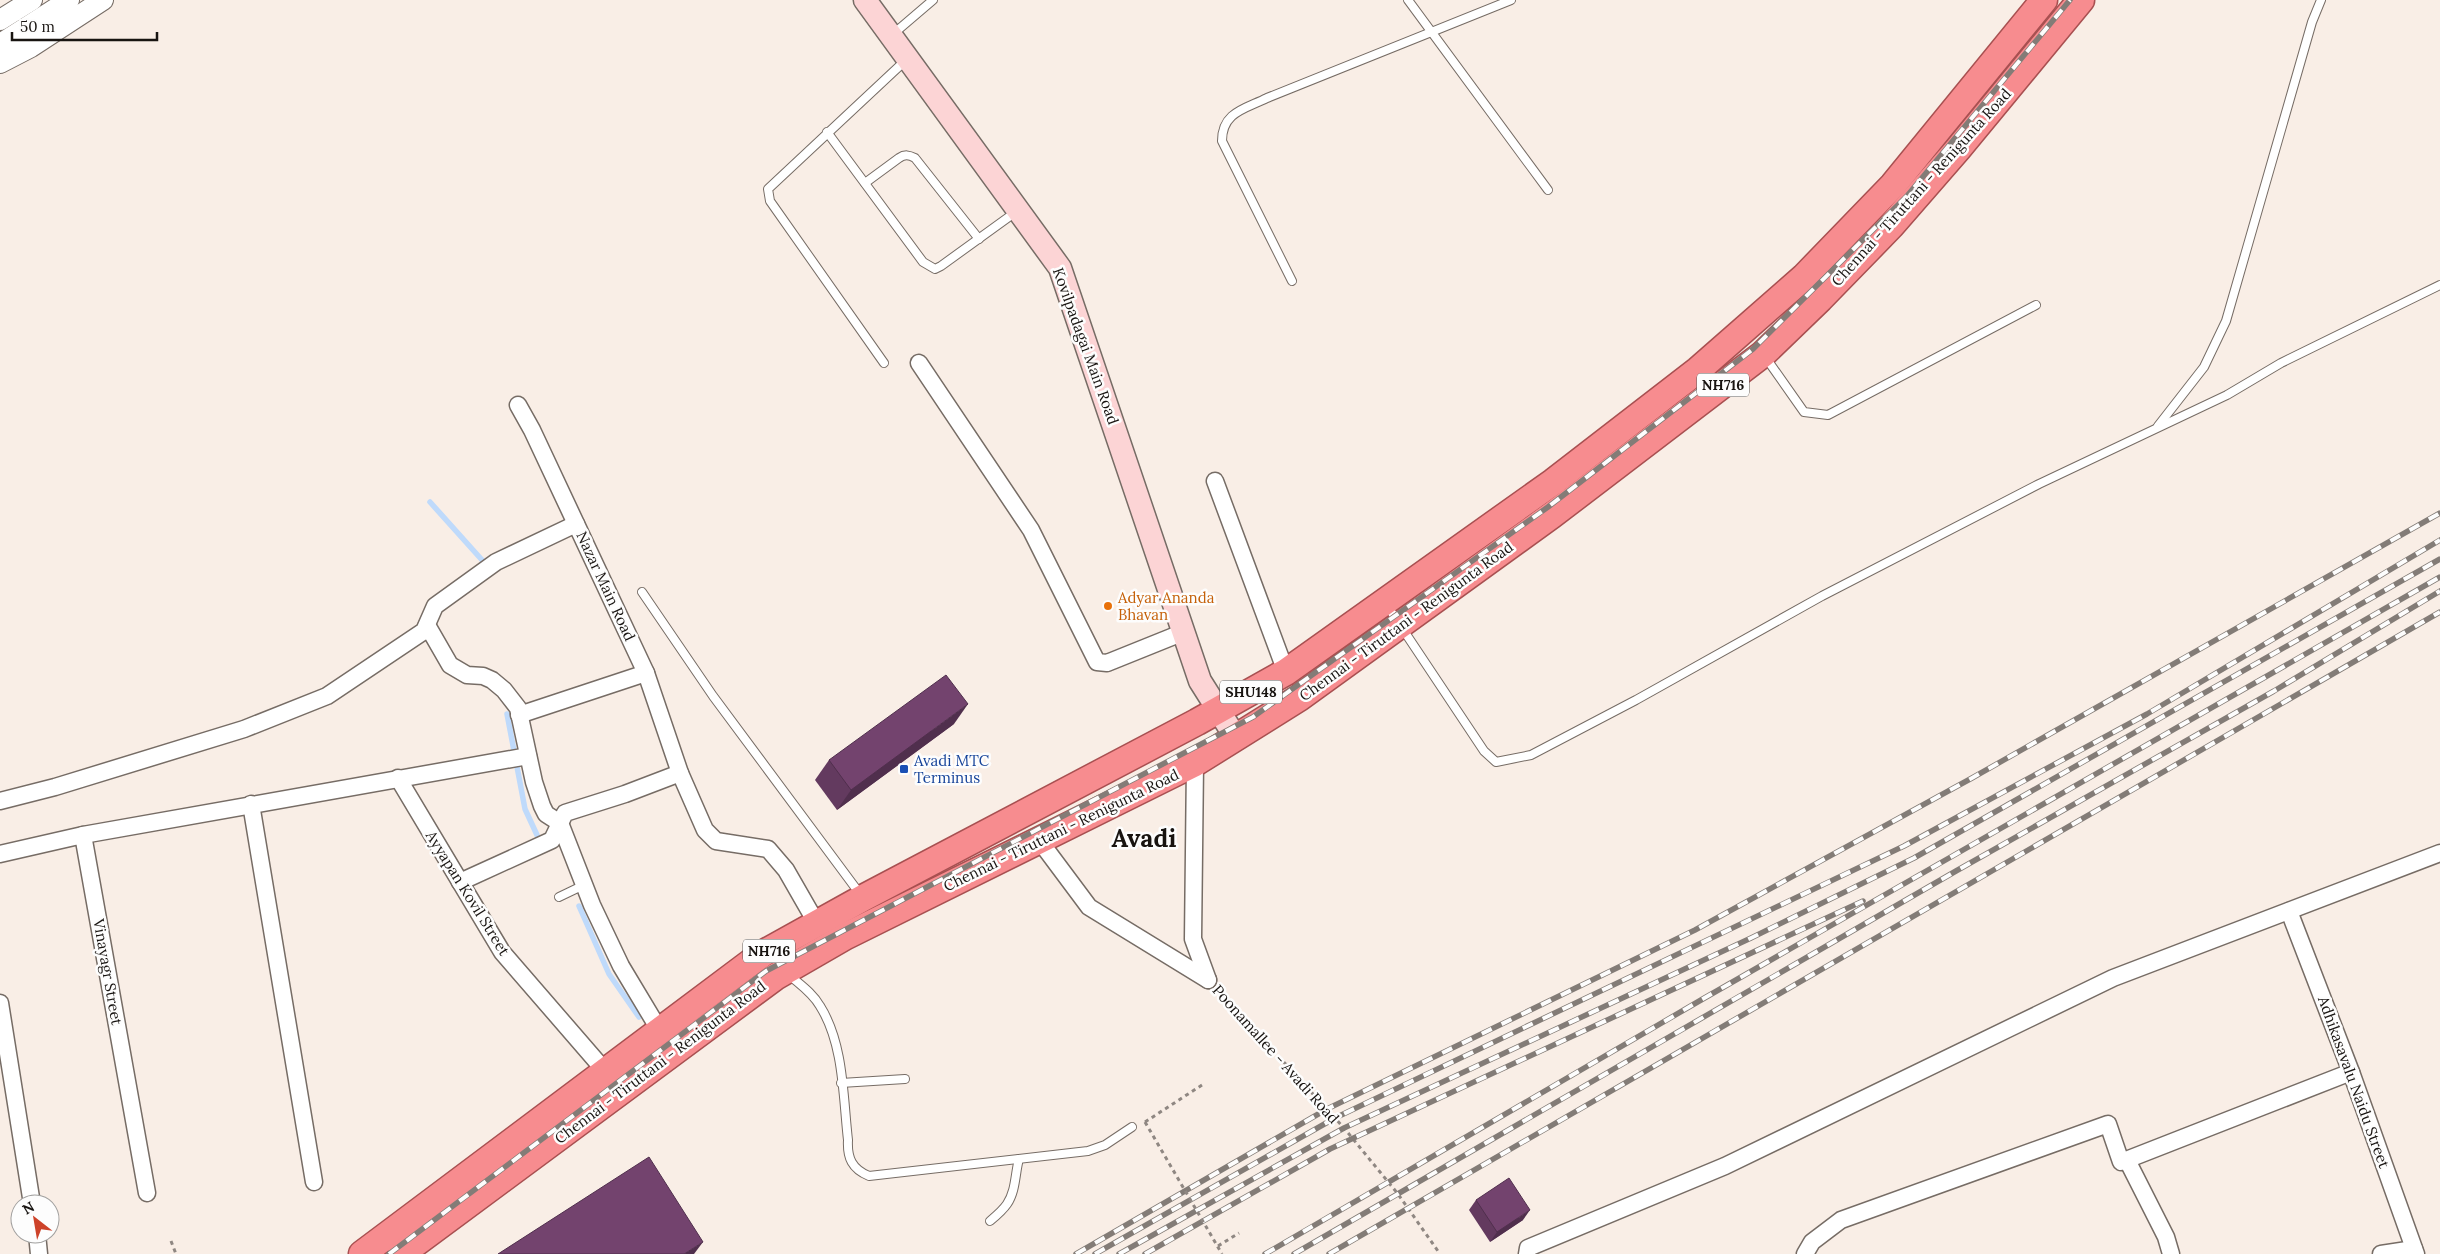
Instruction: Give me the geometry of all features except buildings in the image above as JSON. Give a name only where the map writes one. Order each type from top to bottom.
[{"type":"highway","name":"Chennai - Tiruttani - Renigunta Road","points":[[401,1254],[690,1038],[871,909],[1286,672],[1552,482],[1698,370],[1804,277],[1893,186],[2044,0]]},
{"type":"highway","name":"Chennai - Tiruttani - Renigunta Road","points":[[362,1254],[762,954],[817,924],[871,909],[1039,840],[1195,763],[1299,698],[1552,516],[1763,354],[1891,226],[1977,127],[2081,0]]},
{"type":"highway","points":[[1954,110],[1977,127]]},
{"type":"main road","name":"Kovilpadagai Main Road","points":[[865,0],[1060,268],[1200,681],[1217,711],[1236,738]]},
{"type":"street","points":[[0,20],[32,0]]},
{"type":"street","points":[[0,44],[69,0]]},
{"type":"street","points":[[0,63],[31,47],[103,0]]},
{"type":"street","points":[[919,363],[1031,530],[1096,662],[1107,662],[1184,632]]},
{"type":"street","name":"Nazar Main Road","points":[[518,405],[532,430],[646,673],[680,773],[705,830],[716,840],[768,849],[786,870],[817,924]]},
{"type":"street","points":[[1215,481],[1286,672]]},
{"type":"street","points":[[0,801],[55,787],[244,729],[327,696],[424,632],[435,606],[496,562],[576,524]]},
{"type":"street","points":[[427,625],[450,665],[467,675],[483,676],[492,680],[509,696],[518,708],[524,757],[546,814],[563,818],[680,773]]},
{"type":"street","points":[[519,715],[646,673]]},
{"type":"street","points":[[0,854],[83,834],[524,757]]},
{"type":"street","name":"Poonamallee - Avadi Road","points":[[1195,763],[1193,939],[1208,980]]},
{"type":"street","name":"Ayyapan Kovil Street","points":[[398,778],[502,952],[605,1071]]},
{"type":"street","points":[[251,804],[314,1182]]},
{"type":"street","points":[[460,882],[552,840],[563,818]]},
{"type":"street","points":[[563,818],[584,885],[621,966],[660,1031]]},
{"type":"street","name":"Vinayagr Street","points":[[83,834],[148,1193]]},
{"type":"street","points":[[1039,840],[1089,906],[1208,980]]},
{"type":"street","points":[[1527,1254],[1528,1248],[1725,1166],[2113,978],[2440,853]]},
{"type":"street","name":"Adhikasavalu Naidu Street","points":[[2289,911],[2352,1072],[2415,1252]]},
{"type":"street","points":[[0,1003],[30,1194]]},
{"type":"street","points":[[1806,1254],[1812,1242],[1841,1220],[2108,1124],[2122,1162],[2352,1072]]},
{"type":"street","points":[[2127,1160],[2166,1237],[2171,1254]]},
{"type":"street","points":[[2381,1254],[2415,1252]]},
{"type":"lane","points":[[892,35],[932,0]]},
{"type":"lane","points":[[1408,0],[1548,190]]},
{"type":"lane","points":[[1292,281],[1222,141],[1222,127],[1230,116],[1267,98],[1511,0]]},
{"type":"lane","points":[[2156,428],[2204,367],[2226,321],[2312,22],[2321,0]]},
{"type":"lane","points":[[884,363],[768,195],[768,189],[771,184],[908,58]]},
{"type":"lane","points":[[827,132],[923,262],[930,267],[935,269],[941,266],[1019,210]]},
{"type":"lane","points":[[865,183],[903,155],[915,158],[978,239]]},
{"type":"lane","points":[[1385,603],[1484,751],[1496,762],[1531,755],[1644,695],[1822,596],[2038,484],[2228,395],[2281,363],[2440,285]]},
{"type":"lane","points":[[1763,354],[1804,412],[1828,415],[2036,305]]},
{"type":"lane","points":[[642,592],[713,696],[871,909]]},
{"type":"lane","points":[[559,897],[584,885]]},
{"type":"lane","points":[[785,971],[807,989],[820,1005],[827,1019],[837,1049],[850,1160],[859,1172],[869,1176],[1088,1151],[1105,1145],[1132,1127]]},
{"type":"lane","points":[[841,1083],[905,1079]]},
{"type":"lane","points":[[990,1221],[1008,1204],[1014,1186],[1019,1158]]},
{"type":"path","name":"Poonamallee - Avadi Road","points":[[1208,980],[1344,1128],[1398,1194],[1440,1254]]},
{"type":"path","points":[[1202,1085],[1145,1122],[1222,1254]]},
{"type":"path","points":[[1218,1246],[1239,1234]]},
{"type":"path","points":[[171,1242],[176,1254]]},
{"type":"waterway","points":[[430,502],[482,560]]},
{"type":"waterway","points":[[507,714],[525,809],[537,835]]},
{"type":"waterway","points":[[579,906],[609,974],[639,1017]]},
{"type":"railway","points":[[389,1254],[766,971],[1253,717],[1548,507],[1753,349],[1907,196],[2070,0]]},
{"type":"railway","points":[[1076,1254],[1327,1109],[1695,930],[1972,778],[2440,513]]},
{"type":"railway","points":[[1095,1254],[1335,1118],[1904,846],[2147,714],[2440,540]]},
{"type":"railway","points":[[1119,1254],[1344,1128],[1751,938],[1914,858],[2440,559]]},
{"type":"railway","points":[[1265,1254],[1701,1000],[2440,577]]},
{"type":"railway","points":[[1294,1254],[1956,871],[2274,691],[2440,591]]},
{"type":"railway","points":[[1329,1254],[2440,612]]},
{"type":"railway","points":[[1145,1254],[1330,1149],[1863,901]]},
{"type":"place","name":"Adyar Ananda Bhavan","points":[[1108,606]]},
{"type":"place","name":"Avadi MTC Terminus","points":[[904,769]]},
{"type":"district","name":"Avadi","points":[[1144,838]]}]
